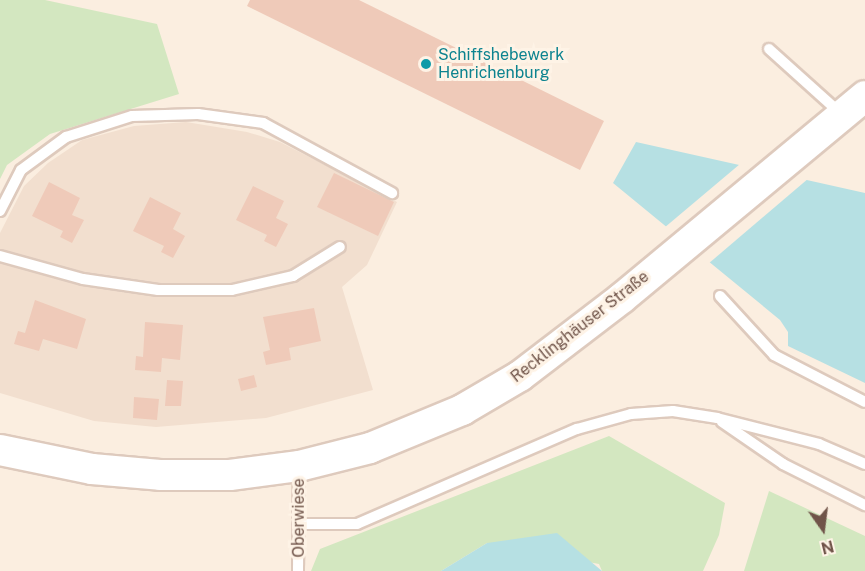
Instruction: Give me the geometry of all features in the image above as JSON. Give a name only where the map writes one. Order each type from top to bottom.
[{"type":"main road","name":"Recklinghäuser Straße","points":[[0,450],[92,469],[160,476],[230,475],[299,466],[370,448],[462,410],[520,376],[661,264],[802,145],[865,96]]},
{"type":"lane","points":[[769,49],[842,114]]},
{"type":"lane","points":[[0,211],[21,170],[66,137],[132,116],[198,114],[263,123],[392,193]]},
{"type":"lane","points":[[0,256],[83,279],[158,290],[232,290],[293,276],[340,247]]},
{"type":"lane","points":[[720,296],[774,355],[865,402]]},
{"type":"lane","points":[[301,524],[357,524],[577,429],[631,414],[673,411],[717,418],[819,444],[865,464]]},
{"type":"lane","points":[[717,418],[783,464],[865,505]]},
{"type":"lane","name":"Oberwiese","points":[[298,571],[301,524],[299,466]]},
{"type":"shaded area","points":[[186,122],[247,132],[280,142],[397,202],[367,265],[342,287],[373,390],[266,418],[156,427],[94,421],[0,393],[0,233],[24,186],[48,163],[82,140],[134,126]]},
{"type":"green space","points":[[0,0],[45,0],[157,24],[179,94],[50,134],[7,165],[0,179]]},
{"type":"green space","points":[[609,436],[725,503],[719,535],[703,571],[602,571],[599,564],[487,543],[441,571],[311,571],[320,549]]},
{"type":"green space","points":[[769,491],[865,536],[865,571],[744,571]]},
{"type":"water","points":[[636,142],[865,193],[865,383],[788,346],[788,332],[780,320],[613,183]]},
{"type":"water","points":[[557,533],[602,571],[441,571],[487,543]]},
{"type":"pier","points":[[740,164],[809,178],[708,264],[664,228]]},
{"type":"building","name":"Schiffshebewerk Henrichenburg","points":[[250,0],[359,0],[604,121],[580,170],[247,6]]},
{"type":"building","points":[[334,173],[394,202],[378,236],[317,207]]},
{"type":"building","points":[[49,182],[80,198],[72,215],[84,220],[72,243],[60,237],[63,231],[32,216]]},
{"type":"building","points":[[253,186],[284,201],[276,218],[288,224],[276,247],[264,241],[267,235],[236,220]]},
{"type":"building","points":[[150,197],[181,213],[173,229],[185,236],[173,258],[161,252],[164,246],[133,231]]},
{"type":"building","points":[[35,300],[86,319],[77,349],[43,339],[39,351],[14,344],[18,331],[25,333]]},
{"type":"building","points":[[314,308],[321,341],[289,348],[291,360],[266,365],[263,352],[270,350],[263,317]]},
{"type":"building","points":[[145,322],[183,325],[180,360],[162,358],[161,372],[135,370],[136,356],[143,357]]},
{"type":"building","points":[[254,375],[257,387],[241,391],[238,379]]},
{"type":"building","points":[[167,380],[183,381],[181,406],[165,406]]},
{"type":"building","points":[[134,397],[159,399],[157,420],[133,418]]},
{"type":"place","name":"Schiffshebewerk Henrichenburg","points":[[426,64]]}]
